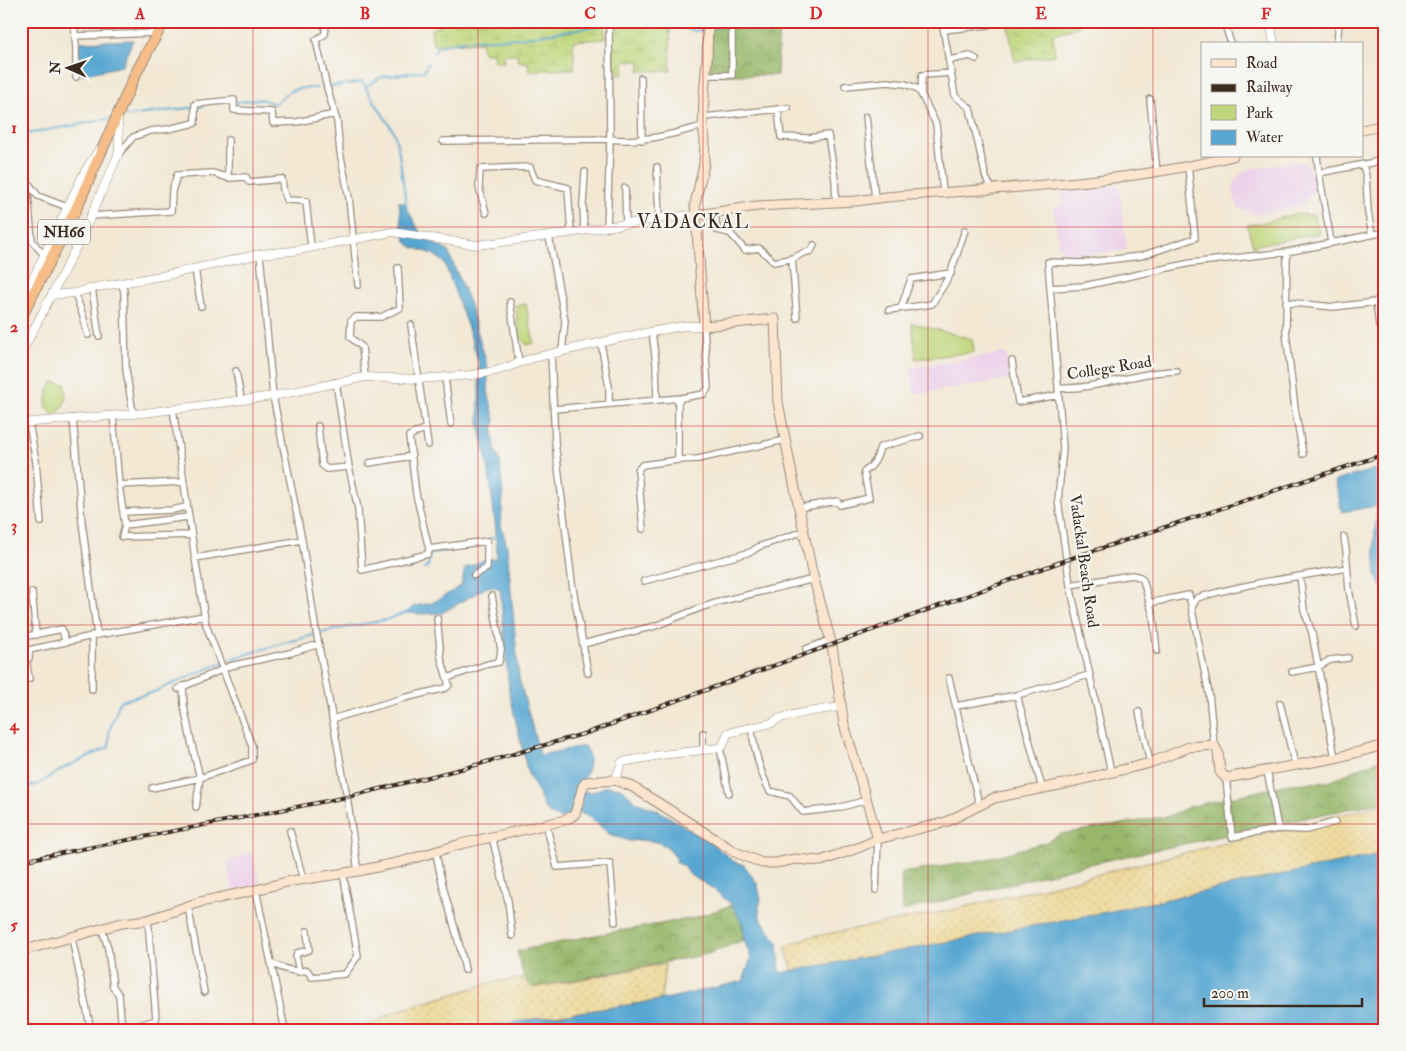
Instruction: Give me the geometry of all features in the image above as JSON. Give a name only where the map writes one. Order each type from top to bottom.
[{"type":"highway","name":"NH66","points":[[21,318],[76,209],[103,144],[156,33],[164,21]]},
{"type":"main road","points":[[708,21],[704,164],[695,204],[704,326],[775,319],[778,402],[798,508],[830,640],[840,707],[878,839]]},
{"type":"main road","points":[[1364,130],[1385,126]]},
{"type":"main road","points":[[697,215],[757,206],[836,202],[992,189],[1157,172],[1223,158]]},
{"type":"main road","points":[[21,951],[122,923],[148,920],[188,906],[303,879],[358,872],[492,836],[567,819],[575,814],[583,786],[586,782],[591,781],[616,780],[631,786],[735,852],[762,863],[795,860],[821,861],[860,848],[878,839],[946,822],[994,798],[1150,763],[1189,747],[1214,745],[1218,752],[1220,772],[1226,778],[1335,758],[1385,745]]},
{"type":"street","points":[[74,21],[76,77]]},
{"type":"street","points":[[326,21],[325,34],[316,40],[337,121],[340,152],[349,198],[358,285]]},
{"type":"street","points":[[606,228],[610,139],[609,21]]},
{"type":"street","points":[[942,21],[955,96],[970,108],[986,178],[992,189]]},
{"type":"street","points":[[1224,21],[1230,42]]},
{"type":"street","points":[[1270,21],[1274,42]]},
{"type":"street","points":[[1338,42],[1339,21]]},
{"type":"street","points":[[705,75],[732,76],[732,24]]},
{"type":"street","points":[[944,30],[988,25]]},
{"type":"street","points":[[75,36],[156,33]]},
{"type":"street","points":[[950,60],[970,56],[976,59]]},
{"type":"street","points":[[921,94],[922,76],[952,72]]},
{"type":"street","points":[[641,78],[642,140]]},
{"type":"street","points":[[845,86],[877,82],[905,84],[916,88],[936,124],[943,192]]},
{"type":"street","points":[[1150,99],[1157,172]]},
{"type":"street","points":[[21,354],[52,295],[118,155],[133,137],[150,131],[195,123],[195,104],[234,100],[234,110],[272,112],[273,123],[297,122],[335,114]]},
{"type":"street","points":[[443,141],[610,139],[628,141],[654,139],[704,122],[788,108]]},
{"type":"street","points":[[778,109],[781,137],[809,138],[828,134],[835,179],[836,202]]},
{"type":"street","points":[[118,114],[118,155]]},
{"type":"street","points":[[866,117],[875,198]]},
{"type":"street","points":[[228,140],[228,178]]},
{"type":"street","points":[[21,303],[84,171],[103,144]]},
{"type":"street","points":[[1317,158],[1331,242]]},
{"type":"street","points":[[1319,173],[1385,160]]},
{"type":"street","name":"Vadackal Beach Road","points":[[1111,772],[1070,585],[1058,500],[1063,448],[1048,262],[1080,263],[1141,256],[1195,238],[1188,165]]},
{"type":"street","points":[[1363,165],[1372,235]]},
{"type":"street","points":[[486,213],[479,187],[480,169],[530,166],[534,180],[568,188],[571,233]]},
{"type":"street","points":[[657,167],[658,219]]},
{"type":"street","points":[[584,231],[585,172]]},
{"type":"street","points":[[21,173],[24,182],[32,241],[44,255]]},
{"type":"street","points":[[90,216],[171,211],[172,191],[177,175],[213,173],[228,178],[246,177],[249,182],[282,178],[287,200],[306,201],[311,247]]},
{"type":"street","points":[[24,182],[38,196],[67,207]]},
{"type":"street","points":[[626,188],[626,224]]},
{"type":"street","points":[[715,213],[717,230],[730,233],[745,250],[759,248],[774,262],[810,251],[814,245]]},
{"type":"street","points":[[52,295],[75,293],[260,254],[392,232],[477,245],[697,215]]},
{"type":"street","points":[[888,310],[932,304],[951,273],[965,230]]},
{"type":"street","points":[[1050,288],[1084,286],[1191,262],[1287,252],[1385,232]]},
{"type":"street","points":[[549,236],[565,321],[562,352]]},
{"type":"street","points":[[1287,252],[1286,302],[1289,358],[1303,454]]},
{"type":"street","points":[[260,254],[273,396],[302,540],[315,625],[347,797],[358,872]]},
{"type":"street","points":[[792,258],[797,318]]},
{"type":"street","points":[[365,377],[362,347],[350,337],[352,321],[356,317],[381,317],[400,308],[398,268]]},
{"type":"street","points":[[195,269],[201,306]]},
{"type":"street","points":[[901,308],[911,279],[951,273]]},
{"type":"street","points":[[122,283],[124,291],[126,370],[133,413]]},
{"type":"street","points":[[92,288],[99,336]]},
{"type":"street","points":[[75,293],[88,335]]},
{"type":"street","points":[[1376,301],[1379,325]]},
{"type":"street","points":[[1286,302],[1333,307],[1385,301]]},
{"type":"street","points":[[510,302],[519,363]]},
{"type":"street","points":[[411,325],[428,445]]},
{"type":"street","points":[[41,522],[36,462],[25,423],[172,409],[273,396],[365,377],[420,380],[472,375],[496,371],[551,354],[652,332],[683,326],[704,326],[708,388],[704,394],[681,398],[554,409]]},
{"type":"street","points":[[652,332],[656,363],[657,400]]},
{"type":"street","points":[[602,343],[609,387],[609,404]]},
{"type":"street","points":[[551,354],[555,442],[572,583],[588,673]]},
{"type":"street","name":"College Road","points":[[1012,360],[1018,402],[1165,371],[1177,371]]},
{"type":"street","points":[[236,372],[241,399]]},
{"type":"street","points":[[445,378],[451,424]]},
{"type":"street","points":[[336,382],[358,509],[362,570],[428,554],[429,550],[416,494],[409,436],[426,428]]},
{"type":"street","points":[[678,460],[678,403],[681,398]]},
{"type":"street","points":[[152,788],[200,778],[252,760],[252,746],[204,616],[172,409]]},
{"type":"street","points":[[113,415],[124,525],[122,537],[191,535]]},
{"type":"street","points":[[73,418],[94,635],[92,689]]},
{"type":"street","points":[[318,426],[322,465],[327,469],[350,466]]},
{"type":"street","points":[[798,508],[837,501],[840,505],[869,498],[864,472],[877,459],[880,447],[920,436]]},
{"type":"street","points":[[643,529],[638,470],[642,465],[698,459],[785,440]]},
{"type":"street","points":[[369,463],[412,456]]},
{"type":"street","points":[[119,485],[183,482]]},
{"type":"street","points":[[123,512],[172,510],[186,507]]},
{"type":"street","points":[[124,525],[188,517]]},
{"type":"street","points":[[644,581],[751,552],[758,547],[804,531]]},
{"type":"street","points":[[1344,537],[1356,626]]},
{"type":"street","points":[[195,558],[302,540]]},
{"type":"street","points":[[429,550],[487,541],[487,568],[474,575]]},
{"type":"street","points":[[1192,607],[1197,598],[1218,592],[1347,568]]},
{"type":"street","points":[[1070,585],[1132,575],[1140,577],[1143,580],[1152,616],[1157,651]]},
{"type":"street","points":[[1300,576],[1304,610],[1312,633],[1335,758]]},
{"type":"street","points":[[583,644],[655,626],[722,601],[814,579]]},
{"type":"street","points":[[32,592],[36,634]]},
{"type":"street","points":[[1149,603],[1188,595],[1209,694],[1214,745]]},
{"type":"street","points":[[447,678],[499,662],[501,650],[492,596]]},
{"type":"street","points":[[24,658],[30,657],[29,650],[64,641],[204,616]]},
{"type":"street","points":[[332,719],[449,686],[441,658],[438,618]]},
{"type":"street","points":[[21,680],[30,679],[24,658],[23,638],[62,629],[64,641]]},
{"type":"street","points":[[806,649],[830,640]]},
{"type":"street","points":[[196,807],[200,778],[190,741],[180,687],[223,669],[319,644]]},
{"type":"street","points":[[1292,672],[1318,667],[1330,660],[1348,658]]},
{"type":"street","points":[[956,706],[1017,695],[1089,675]]},
{"type":"street","points":[[949,678],[979,804]]},
{"type":"street","points":[[1017,695],[1042,788]]},
{"type":"street","points":[[1280,703],[1295,765]]},
{"type":"street","points":[[616,780],[622,762],[720,748],[728,733],[772,723],[775,720],[794,715],[840,707]]},
{"type":"street","points":[[1139,712],[1150,763]]},
{"type":"street","points":[[751,727],[757,758],[770,791],[790,796],[803,812],[838,808],[867,800]]},
{"type":"street","points":[[703,733],[703,749]]},
{"type":"street","points":[[720,748],[729,793]]},
{"type":"street","points":[[1267,770],[1278,829]]},
{"type":"street","points":[[1226,778],[1232,837],[1278,829],[1307,830],[1335,822]]},
{"type":"street","points":[[543,824],[558,868],[610,863],[614,922]]},
{"type":"street","points":[[290,831],[303,879]]},
{"type":"street","points":[[492,836],[508,901],[512,936]]},
{"type":"street","points":[[876,890],[878,839]]},
{"type":"street","points":[[436,851],[442,884],[460,944],[465,970]]},
{"type":"street","points":[[273,964],[299,972],[307,970],[312,977],[341,975],[348,972],[357,959],[358,950],[343,873]]},
{"type":"street","points":[[256,890],[273,964],[285,1030]]},
{"type":"street","points":[[188,906],[204,992]]},
{"type":"street","points":[[102,929],[108,948],[113,988],[119,996],[123,1030],[156,1019],[148,920]]},
{"type":"street","points":[[299,972],[296,956],[297,953],[309,950],[307,931]]},
{"type":"street","points":[[72,938],[91,1030]]},
{"type":"shaded area","points":[[1294,162],[1305,163],[1313,175],[1315,189],[1302,205],[1256,215],[1239,208],[1235,199],[1233,185],[1240,174],[1250,169]]},
{"type":"shaded area","points":[[1106,186],[1119,186],[1127,250],[1074,256],[1062,251],[1059,246],[1054,208],[1063,205],[1061,193]]},
{"type":"shaded area","points":[[1006,353],[1010,379],[915,394],[911,368]]},
{"type":"shaded area","points":[[250,852],[261,882],[233,891],[227,863]]},
{"type":"green space","points":[[444,21],[604,21],[605,39],[573,41],[575,69],[529,71],[528,63],[518,61],[517,54],[504,54],[504,62],[494,62],[493,53],[483,53],[481,42],[433,45],[431,29],[442,25]]},
{"type":"green space","points":[[612,21],[648,21],[648,25],[670,23],[671,71],[639,71],[640,61],[625,61],[623,75],[618,75],[617,69],[613,69]]},
{"type":"green space","points":[[711,21],[779,21],[777,75],[710,75]]},
{"type":"green space","points":[[1007,21],[1078,21],[1079,27],[1053,34],[1055,55],[1015,62]]},
{"type":"green space","points":[[1294,214],[1314,215],[1320,233],[1253,246],[1247,225]]},
{"type":"green space","points":[[526,304],[534,343],[527,345],[520,336],[515,306]]},
{"type":"green space","points":[[912,323],[972,339],[974,352],[916,359]]},
{"type":"green space","points":[[53,382],[65,384],[66,394],[63,406],[54,416],[46,407],[48,390]]},
{"type":"green space","points":[[1385,757],[1385,801],[1085,865],[902,911],[901,873],[983,860],[1046,842],[1061,834],[1169,816],[1189,807],[1289,784],[1328,782]]},
{"type":"green space","points":[[732,905],[742,923],[744,940],[708,954],[532,988],[524,978],[517,951],[694,918]]},
{"type":"sand","points":[[1385,804],[1385,853],[1107,912],[793,971],[785,947],[806,938],[948,911]]},
{"type":"sand","points":[[665,964],[661,1000],[460,1030],[343,1030],[374,1023],[394,1012],[493,982],[524,978],[533,988]]},
{"type":"water","points":[[133,40],[122,66],[81,75],[79,42]]},
{"type":"water","points":[[399,201],[404,203],[422,236],[448,251],[470,305],[488,369],[488,392],[495,420],[493,432],[495,448],[500,461],[503,496],[501,525],[507,546],[519,678],[540,755],[584,746],[589,757],[589,763],[578,789],[590,793],[606,786],[621,788],[638,803],[658,810],[713,844],[733,861],[744,865],[757,883],[761,899],[760,917],[778,943],[780,973],[1107,912],[1385,853],[1385,1030],[460,1030],[661,1000],[743,981],[751,958],[744,940],[742,923],[732,905],[712,888],[690,875],[684,866],[676,862],[677,859],[666,846],[657,842],[629,841],[609,834],[591,818],[574,810],[562,819],[550,814],[544,808],[528,774],[509,691],[500,589],[487,587],[442,613],[406,613],[414,606],[432,603],[461,586],[465,568],[486,559],[497,559],[496,531],[489,473],[479,424],[479,364],[444,262],[433,254],[412,247],[407,243],[402,232]]},
{"type":"water","points":[[1385,466],[1385,591],[1376,577],[1374,541],[1377,506],[1342,512],[1335,481]]},
{"type":"waterway","points":[[613,23],[621,21]]},
{"type":"waterway","points":[[655,21],[695,31],[704,30]]},
{"type":"waterway","points":[[734,26],[749,25],[754,21]]},
{"type":"waterway","points":[[434,53],[438,46],[469,40],[518,38],[605,25]]},
{"type":"waterway","points":[[712,28],[730,26]]},
{"type":"waterway","points":[[365,87],[381,77],[424,71],[428,64]]},
{"type":"waterway","points":[[328,87],[362,82],[394,132],[407,210]]},
{"type":"waterway","points":[[236,102],[260,99],[275,104],[290,91],[302,88],[317,88]]},
{"type":"waterway","points":[[122,117],[204,106]]},
{"type":"waterway","points":[[21,135],[113,118]]},
{"type":"waterway","points":[[488,539],[498,537]]},
{"type":"waterway","points":[[424,569],[428,566],[430,554],[459,548]]},
{"type":"waterway","points":[[21,789],[39,784],[64,768],[109,747],[109,732],[120,701],[154,692],[226,661],[276,645],[333,630],[385,620],[408,612]]},
{"type":"railway","points":[[21,861],[347,797],[469,767],[590,732],[1066,560],[1385,454]]},
{"type":"district","name":"VADACKAL","points":[[693,221]]}]
